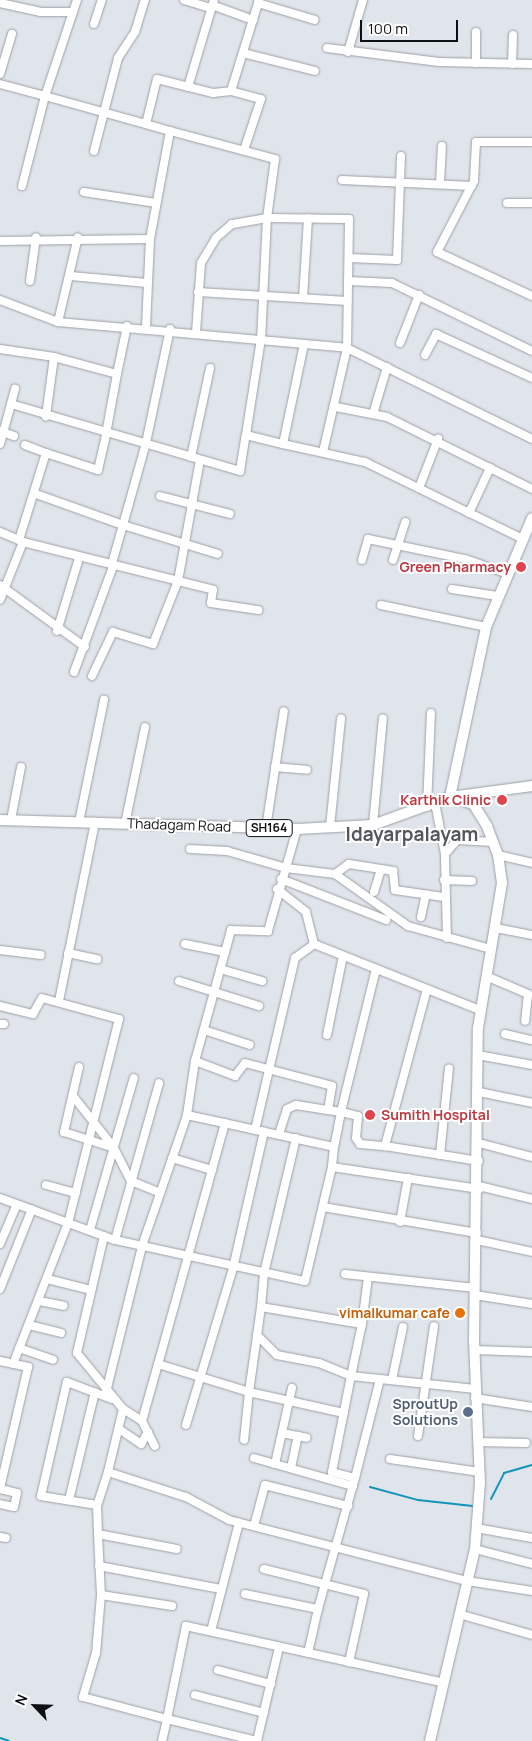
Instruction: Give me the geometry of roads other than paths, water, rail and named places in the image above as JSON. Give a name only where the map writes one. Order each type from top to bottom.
[{"type":"main road","points":[[433,1739],[440,1682],[475,1549],[480,1472],[474,1350],[479,1188],[478,1055],[480,1010],[496,928],[502,883],[494,842],[473,804],[450,797],[486,627],[506,572],[532,518]]},
{"type":"main road","name":"Thadagam Road","points":[[0,820],[297,829],[372,825],[450,797],[532,786]]},
{"type":"street","points":[[22,186],[45,96],[77,0]]},
{"type":"street","points":[[94,24],[102,0]]},
{"type":"street","points":[[94,151],[102,112],[118,58],[134,32],[145,0]]},
{"type":"street","points":[[184,0],[212,5],[253,20]]},
{"type":"street","points":[[348,52],[363,0]]},
{"type":"street","points":[[231,91],[258,2],[315,20]]},
{"type":"street","points":[[0,3],[40,12],[73,12]]},
{"type":"street","points":[[188,87],[212,5]]},
{"type":"street","points":[[476,32],[476,63]]},
{"type":"street","points":[[0,74],[12,34]]},
{"type":"street","points":[[512,64],[513,35]]},
{"type":"street","points":[[327,48],[348,52],[476,63],[532,64]]},
{"type":"street","points":[[242,53],[315,71]]},
{"type":"street","points":[[146,124],[157,79],[213,93],[231,91],[261,100],[244,150]]},
{"type":"street","points":[[0,84],[275,158],[267,218],[265,296],[261,339],[240,471],[146,443],[106,434],[11,404]]},
{"type":"street","points":[[146,328],[146,283],[150,239],[170,130]]},
{"type":"street","points":[[532,142],[476,142],[472,186],[438,252],[532,296]]},
{"type":"street","points":[[440,183],[442,146]]},
{"type":"street","points":[[349,258],[397,260],[402,182],[400,156]]},
{"type":"street","points":[[342,180],[440,183],[472,186]]},
{"type":"street","points":[[84,192],[156,203]]},
{"type":"street","points":[[507,203],[532,203]]},
{"type":"street","points":[[196,332],[201,263],[216,238],[232,224],[267,218],[349,218],[347,348],[336,407],[323,452]]},
{"type":"street","points":[[303,298],[308,218]]},
{"type":"street","points":[[0,241],[36,237],[150,239]]},
{"type":"street","points":[[30,281],[36,237]]},
{"type":"street","points":[[58,322],[71,276],[78,237]]},
{"type":"street","points":[[71,276],[146,283]]},
{"type":"street","points":[[348,281],[392,283],[532,351]]},
{"type":"street","points":[[198,292],[348,301]]},
{"type":"street","points":[[400,343],[419,295]]},
{"type":"street","points":[[0,300],[58,322],[170,329],[347,348],[532,439]]},
{"type":"street","points":[[25,445],[98,470],[128,326]]},
{"type":"street","points":[[74,672],[85,647],[113,564],[146,443],[170,329]]},
{"type":"street","points":[[425,355],[436,334],[532,378]]},
{"type":"street","points":[[283,444],[304,344]]},
{"type":"street","points":[[0,349],[54,357],[117,374]]},
{"type":"street","points":[[46,416],[54,357]]},
{"type":"street","points":[[373,414],[388,367]]},
{"type":"street","points":[[191,457],[210,368]]},
{"type":"street","points":[[0,444],[15,388]]},
{"type":"street","points":[[336,407],[373,414],[438,439],[532,489]]},
{"type":"street","points":[[2,432],[14,436]]},
{"type":"street","points":[[246,435],[365,462],[521,538]]},
{"type":"street","points":[[419,488],[438,439]]},
{"type":"street","points":[[0,600],[2,586],[21,541],[36,494],[46,453]]},
{"type":"street","points":[[92,676],[113,632],[153,644],[178,581],[195,506],[200,460]]},
{"type":"street","points":[[469,513],[490,468]]},
{"type":"street","points":[[36,494],[123,526],[218,554]]},
{"type":"street","points":[[160,496],[230,514]]},
{"type":"street","points":[[393,560],[405,522]]},
{"type":"street","points":[[0,532],[21,541],[79,558],[113,564],[213,590],[211,603],[258,610]]},
{"type":"street","points":[[362,560],[368,539],[506,572]]},
{"type":"street","points":[[57,631],[79,558]]},
{"type":"street","points":[[2,586],[57,631],[85,647]]},
{"type":"street","points":[[452,589],[497,596]]},
{"type":"street","points":[[381,605],[486,627]]},
{"type":"street","points":[[78,822],[104,700]]},
{"type":"street","points":[[266,828],[284,711]]},
{"type":"street","points":[[431,713],[431,805],[445,854],[443,897],[450,928],[446,938]]},
{"type":"street","points":[[372,825],[383,718]]},
{"type":"street","points":[[330,827],[341,719]]},
{"type":"street","points":[[125,824],[145,727]]},
{"type":"street","points":[[11,820],[20,767]]},
{"type":"street","points":[[276,767],[307,770]]},
{"type":"street","points":[[59,1001],[95,822]]},
{"type":"street","points":[[106,1392],[142,1246],[187,1116],[195,1061],[231,930],[268,931],[277,889],[286,868],[297,829]]},
{"type":"street","points":[[445,854],[457,840],[494,842]]},
{"type":"street","points":[[190,849],[227,851],[286,868],[335,874],[408,926],[491,949]]},
{"type":"street","points":[[498,855],[532,863]]},
{"type":"street","points":[[335,874],[349,864],[392,871],[395,890],[425,898],[443,897]]},
{"type":"street","points":[[374,892],[381,869]]},
{"type":"street","points":[[281,879],[386,920]]},
{"type":"street","points":[[444,880],[472,882]]},
{"type":"street","points":[[277,889],[306,912],[314,944]]},
{"type":"street","points":[[421,917],[425,898]]},
{"type":"street","points":[[496,928],[532,935]]},
{"type":"street","points":[[185,944],[225,952]]},
{"type":"street","points":[[314,944],[480,1010]]},
{"type":"street","points":[[255,1130],[272,1070],[295,958],[314,944]]},
{"type":"street","points":[[0,950],[41,956]]},
{"type":"street","points":[[68,952],[97,959]]},
{"type":"street","points":[[326,1035],[343,956]]},
{"type":"street","points":[[220,969],[262,981]]},
{"type":"street","points":[[0,1198],[115,1240],[233,1268],[305,1281],[332,1167],[341,1112],[376,969]]},
{"type":"street","points":[[486,976],[528,994],[525,1021]]},
{"type":"street","points":[[179,981],[259,1006]]},
{"type":"street","points":[[385,1146],[427,989]]},
{"type":"street","points":[[0,1006],[33,1014],[42,998],[59,1001],[119,1019],[91,1140],[68,1222],[13,1364]]},
{"type":"street","points":[[204,1030],[250,1045]]},
{"type":"street","points":[[505,1034],[532,1040]]},
{"type":"street","points":[[478,1055],[532,1065]]},
{"type":"street","points":[[195,1061],[235,1076],[245,1063],[332,1086],[328,1110]]},
{"type":"street","points":[[80,1067],[64,1132],[114,1148]]},
{"type":"street","points":[[440,1155],[449,1068]]},
{"type":"street","points":[[90,1230],[134,1078]]},
{"type":"street","points":[[115,1240],[159,1083]]},
{"type":"street","points":[[479,1092],[532,1103]]},
{"type":"street","points":[[73,1096],[114,1148],[132,1181],[160,1193]]},
{"type":"street","points":[[279,1134],[287,1109],[296,1105],[358,1116],[356,1138],[360,1144],[385,1146],[479,1161]]},
{"type":"street","points":[[187,1116],[334,1147]]},
{"type":"street","points":[[142,1421],[226,1123]]},
{"type":"street","points":[[186,1425],[233,1268],[264,1131]]},
{"type":"street","points":[[244,1440],[264,1273],[296,1138]]},
{"type":"street","points":[[479,1144],[532,1157]]},
{"type":"street","points":[[172,1158],[212,1170]]},
{"type":"street","points":[[332,1167],[479,1188],[532,1199]]},
{"type":"street","points":[[400,1222],[408,1178]]},
{"type":"street","points":[[46,1185],[76,1193]]},
{"type":"street","points":[[0,1244],[17,1204]]},
{"type":"street","points":[[323,1207],[477,1236],[532,1252]]},
{"type":"street","points":[[0,1289],[32,1209]]},
{"type":"street","points":[[104,1236],[77,1353],[112,1399],[123,1409],[142,1421],[155,1446]]},
{"type":"street","points":[[346,1274],[475,1291],[532,1304]]},
{"type":"street","points":[[354,1482],[332,1472],[362,1324],[368,1277]]},
{"type":"street","points":[[47,1279],[91,1290]]},
{"type":"street","points":[[39,1300],[64,1306]]},
{"type":"street","points":[[261,1307],[362,1324]]},
{"type":"street","points":[[28,1326],[60,1333]]},
{"type":"street","points":[[418,1436],[434,1326]]},
{"type":"street","points":[[392,1380],[403,1327]]},
{"type":"street","points":[[257,1335],[277,1355],[319,1363],[351,1376],[426,1384],[532,1407]]},
{"type":"street","points":[[20,1348],[53,1360]]},
{"type":"street","points":[[474,1350],[532,1352]]},
{"type":"street","points":[[0,1361],[28,1367],[0,1488],[17,1493],[14,1507],[0,1504]]},
{"type":"street","points":[[158,1364],[249,1392],[344,1414]]},
{"type":"street","points":[[308,1653],[318,1609],[337,1547],[380,1379]]},
{"type":"street","points":[[97,1506],[40,1496],[68,1382],[112,1399]]},
{"type":"street","points":[[275,1464],[292,1388]]},
{"type":"street","points":[[69,1500],[94,1392]]},
{"type":"street","points":[[123,1409],[108,1472],[97,1506],[98,1566],[101,1595],[96,1653],[83,1697],[257,1741],[279,1647]]},
{"type":"street","points":[[118,1430],[141,1444],[148,1432]]},
{"type":"street","points":[[282,1433],[307,1438]]},
{"type":"street","points":[[291,1468],[298,1436]]},
{"type":"street","points":[[478,1442],[526,1443]]},
{"type":"street","points":[[254,1458],[354,1482]]},
{"type":"street","points":[[390,1459],[480,1472]]},
{"type":"street","points":[[108,1472],[186,1497],[239,1523],[467,1581],[532,1591]]},
{"type":"street","points":[[254,1526],[265,1485],[348,1506]]},
{"type":"street","points":[[211,1631],[239,1523]]},
{"type":"street","points":[[476,1528],[532,1538]]},
{"type":"street","points":[[98,1534],[177,1549]]},
{"type":"street","points":[[475,1549],[532,1564]]},
{"type":"street","points":[[98,1566],[221,1589]]},
{"type":"street","points":[[264,1569],[327,1583],[364,1594],[349,1662]]},
{"type":"street","points":[[245,1594],[318,1609]]},
{"type":"street","points":[[101,1595],[172,1606]]},
{"type":"street","points":[[459,1614],[532,1635]]},
{"type":"street","points":[[162,1741],[186,1626],[440,1682]]},
{"type":"street","points":[[218,1670],[270,1684]]},
{"type":"street","points":[[195,1695],[264,1713]]},
{"type":"waterway","points":[[491,1499],[504,1473],[532,1465]]},
{"type":"waterway","points":[[370,1487],[418,1500],[473,1506]]},
{"type":"waterway","points":[[0,1738],[9,1741]]},
{"type":"place","name":"Green Pharmacy","points":[[521,567]]},
{"type":"place","name":"Karthik Clinic","points":[[502,800]]},
{"type":"place","name":"Sumith Hospital","points":[[370,1115]]},
{"type":"place","name":"vimalkumar cafe","points":[[460,1313]]},
{"type":"place","name":"SproutUp Solutions","points":[[468,1412]]},
{"type":"district","name":"Idayarpalayam","points":[[412,835]]}]
